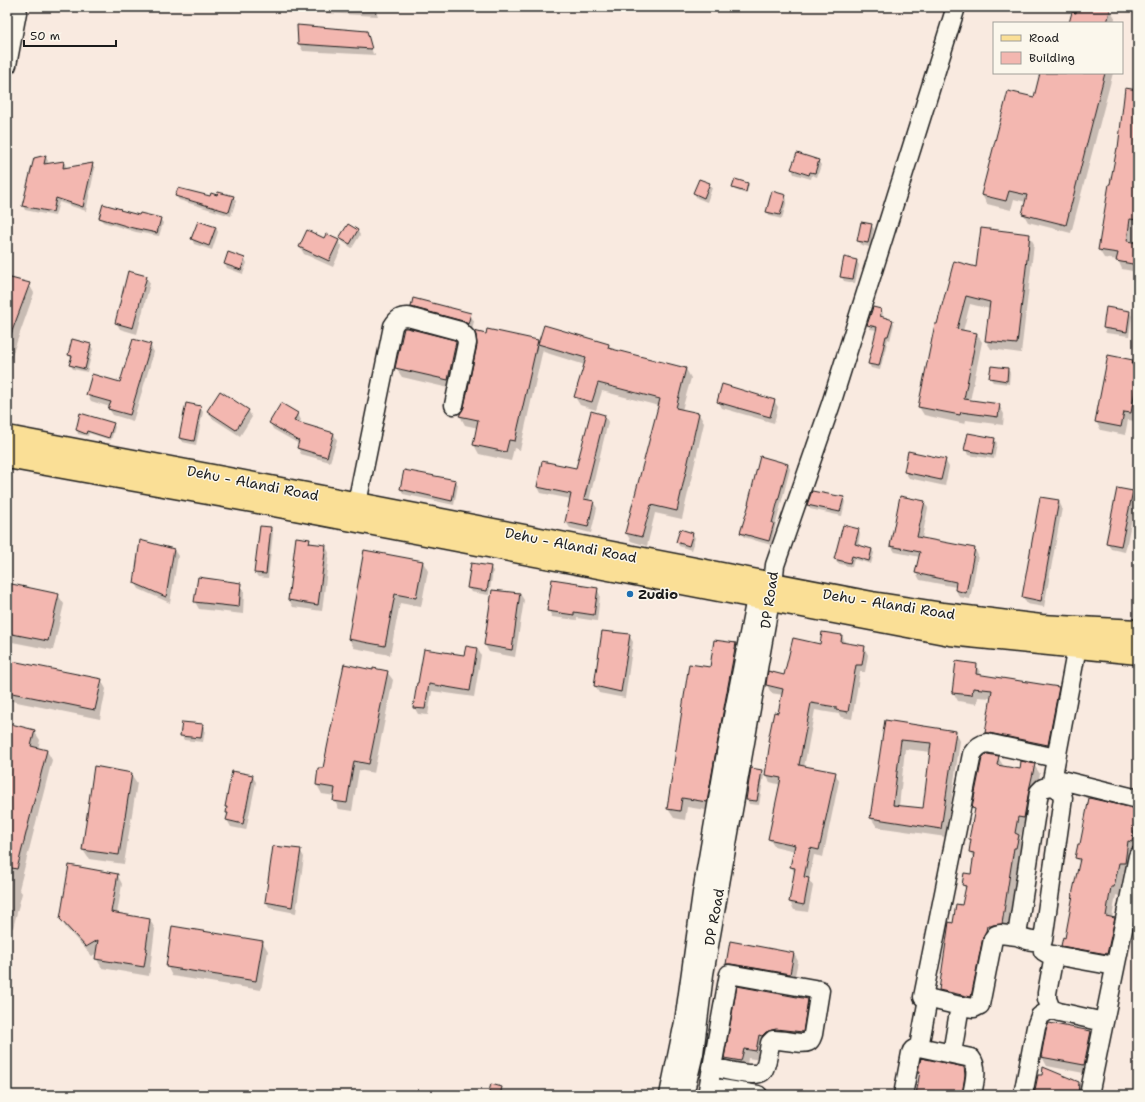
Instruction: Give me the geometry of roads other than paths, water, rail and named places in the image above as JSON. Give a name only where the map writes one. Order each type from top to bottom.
[{"type":"main road","name":"Dehu - Alandi Road","points":[[7,436],[358,503],[942,623],[1041,626],[1138,632]]},
{"type":"main road","name":"Dehu - Alandi Road","points":[[7,457],[249,500],[767,586]]},
{"type":"main road","name":"Dehu - Alandi Road","points":[[942,623],[950,634],[1138,653]]},
{"type":"street","points":[[7,65],[18,7]]},
{"type":"street","name":"DP Road","points":[[669,1095],[683,1026],[695,990],[706,966],[767,586],[830,404],[956,7]]},
{"type":"street","points":[[358,503],[393,326],[396,320],[402,317],[408,317],[460,331],[466,337],[467,343],[454,405]]},
{"type":"street","points":[[1056,758],[987,743],[976,748],[972,754],[923,997],[974,1008],[980,1005],[993,939],[996,935],[1017,936],[1037,942],[1043,940],[1063,798],[1061,791],[1056,788],[1052,782],[1077,647]]},
{"type":"street","points":[[1017,936],[1039,792],[1052,782],[1138,799]]},
{"type":"street","points":[[1089,1095],[1138,856]]},
{"type":"street","points":[[1037,942],[1048,954],[1115,966]]},
{"type":"street","points":[[1051,1009],[1047,993],[1054,955]]},
{"type":"street","points":[[729,974],[820,990],[812,1039],[809,1042],[804,1043],[773,1040],[770,1043],[764,1070],[760,1074],[738,1072],[710,1082],[729,974]]},
{"type":"street","name":"DP Road","points":[[684,1095],[694,1053],[695,990]]},
{"type":"street","points":[[919,1048],[928,999]]},
{"type":"street","points":[[952,1054],[960,1006]]},
{"type":"street","points":[[1051,1009],[1104,1022]]},
{"type":"street","points":[[1023,1095],[1036,1027],[1040,1016],[1051,1009]]},
{"type":"street","points":[[903,1095],[911,1053],[912,1050],[916,1048],[971,1058],[976,1065],[972,1095]]},
{"type":"street","points":[[689,1075],[758,1095]]},
{"type":"place","name":"Zudio","points":[[630,594]]}]
